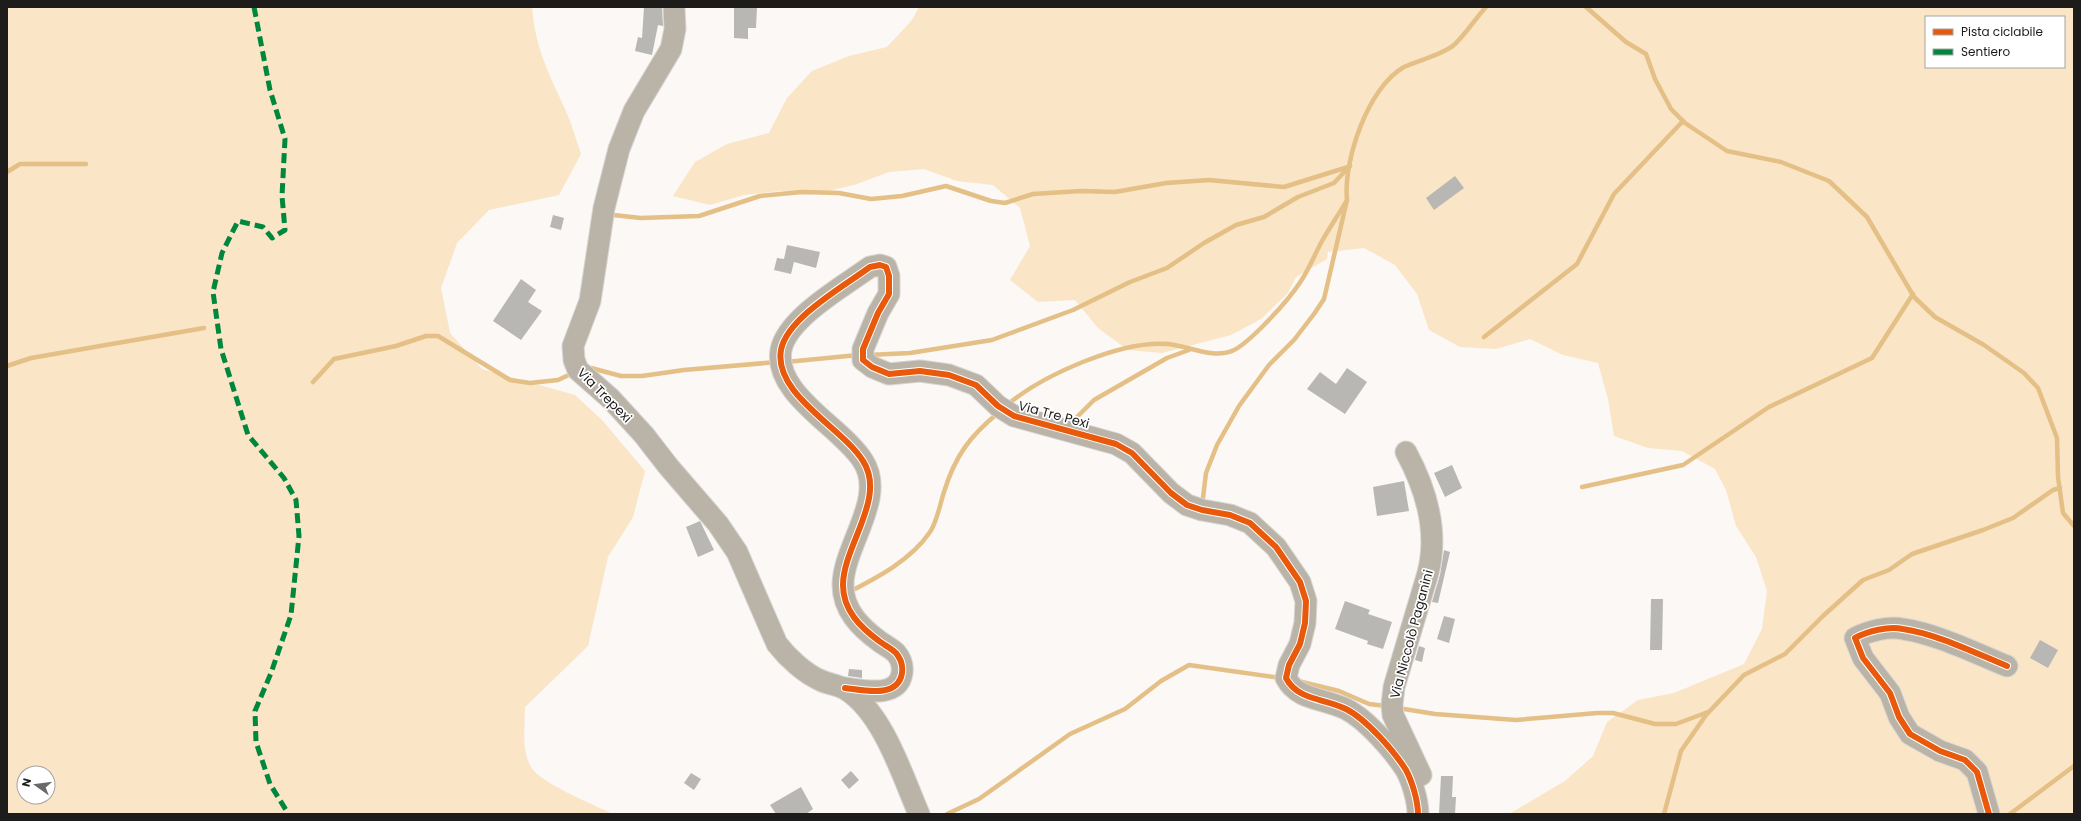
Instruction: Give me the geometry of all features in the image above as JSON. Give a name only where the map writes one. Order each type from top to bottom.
[{"type":"street","name":"Via Trepexi","points":[[674,7],[675,29],[671,49],[634,111],[619,149],[604,208],[590,301],[573,346],[574,360],[578,370],[611,399],[644,434],[668,466],[718,524],[737,552],[777,644],[784,653],[820,680],[845,688],[868,709],[890,747],[919,814]]},
{"type":"street","name":"Via Tre Pexi","points":[[845,688],[885,690],[893,687],[901,679],[903,669],[901,661],[895,653],[862,628],[845,604],[843,585],[846,569],[865,511],[871,481],[869,471],[858,453],[801,398],[788,382],[781,366],[781,350],[786,337],[801,317],[870,267],[880,265],[886,267],[889,276],[889,294],[878,313],[863,349],[863,360],[872,367],[889,374],[920,371],[949,375],[976,385],[998,406],[1014,416],[1116,444],[1132,453],[1171,493],[1187,505],[1202,510],[1230,515],[1250,523],[1276,547],[1300,582],[1306,601],[1305,624],[1300,644],[1289,665],[1286,678],[1291,688],[1303,695],[1324,700],[1347,709],[1389,747],[1406,771],[1418,806],[1418,814]]},
{"type":"street","name":"Via Niccolò Paganini","points":[[1406,452],[1416,471],[1428,501],[1431,554],[1428,573],[1394,687],[1392,705],[1399,729],[1425,783],[1430,801],[1429,814]]},
{"type":"street","points":[[1989,814],[1977,772],[1964,760],[1940,751],[1910,734],[1899,716],[1890,693],[1863,658],[1855,638],[1867,632],[1902,628],[1938,639],[2007,666]]},
{"type":"shaded area","points":[[7,7],[532,7],[536,35],[544,60],[568,116],[581,154],[559,195],[489,210],[457,243],[441,288],[450,333],[482,369],[575,395],[602,420],[645,471],[633,517],[608,557],[588,646],[525,707],[525,746],[531,767],[536,773],[556,787],[613,814],[7,814]]},
{"type":"shaded area","points":[[919,7],[2074,7],[2074,814],[1509,814],[1565,781],[1593,756],[1607,722],[1638,700],[1674,693],[1744,664],[1762,629],[1767,591],[1756,557],[1736,526],[1726,490],[1715,469],[1682,451],[1648,448],[1614,436],[1608,399],[1598,363],[1563,355],[1530,339],[1496,349],[1460,347],[1429,330],[1417,294],[1395,265],[1364,248],[1328,252],[1327,259],[1296,277],[1288,293],[1261,319],[1231,335],[1162,353],[1128,350],[1098,328],[1075,300],[1038,302],[1010,280],[1030,246],[1020,208],[993,185],[957,181],[924,169],[889,172],[854,185],[819,193],[780,191],[744,195],[710,205],[673,196],[695,162],[727,144],[769,133],[787,98],[812,71],[849,56],[887,47],[912,20]]},
{"type":"building","points":[[644,7],[662,7],[663,26],[658,25],[652,55],[635,51],[638,37],[642,38]]},
{"type":"building","points":[[734,7],[757,7],[756,28],[748,28],[748,39],[734,38]]},
{"type":"building","points":[[1455,176],[1464,188],[1434,210],[1426,198]]},
{"type":"building","points":[[553,215],[564,218],[561,230],[550,227]]},
{"type":"building","points":[[787,245],[820,252],[816,268],[794,262],[791,274],[774,270],[777,258],[784,259]]},
{"type":"building","points":[[521,279],[536,290],[528,302],[542,311],[521,340],[493,321]]},
{"type":"building","points":[[1347,368],[1367,382],[1345,414],[1307,389],[1320,372],[1336,384]]},
{"type":"building","points":[[1452,465],[1462,488],[1445,497],[1434,473]]},
{"type":"building","points":[[1404,481],[1409,511],[1377,516],[1373,487]]},
{"type":"building","points":[[700,521],[714,550],[698,557],[686,527]]},
{"type":"building","points":[[1444,550],[1450,552],[1438,603],[1432,602],[1440,575]]},
{"type":"building","points":[[1651,599],[1663,599],[1662,650],[1650,650]]},
{"type":"building","points":[[1345,601],[1370,610],[1368,614],[1392,622],[1383,649],[1367,644],[1368,641],[1335,629]]},
{"type":"building","points":[[1444,616],[1455,619],[1449,643],[1437,639]]},
{"type":"building","points":[[2040,640],[2058,650],[2048,668],[2030,658]]},
{"type":"building","points":[[1419,646],[1425,648],[1422,662],[1415,660]]},
{"type":"building","points":[[849,669],[862,670],[862,678],[848,676]]},
{"type":"building","points":[[851,771],[859,780],[849,789],[841,780]]},
{"type":"building","points":[[691,773],[701,779],[694,790],[684,783]]},
{"type":"building","points":[[1441,776],[1453,776],[1452,797],[1456,797],[1455,814],[1439,814]]},
{"type":"building","points":[[801,787],[813,809],[806,814],[776,814],[770,805]]},
{"type":"waterway","points":[[1203,498],[1206,473],[1217,445],[1239,406],[1269,365],[1294,340],[1324,299],[1347,200],[1349,166],[1360,126],[1369,108],[1379,91],[1391,77],[1404,67],[1449,49],[1463,36],[1486,7]]},
{"type":"waterway","points":[[1586,7],[1626,42],[1646,54],[1655,79],[1671,109],[1685,123],[1727,151],[1781,162],[1829,181],[1867,217],[1914,297],[1935,317],[1984,345],[2024,373],[2038,388],[2057,438],[2058,477],[2063,513],[2074,526]]},
{"type":"waterway","points":[[1484,337],[1577,264],[1614,194],[1683,121]]},
{"type":"waterway","points":[[7,172],[20,164],[86,164]]},
{"type":"waterway","points":[[868,355],[910,353],[992,340],[1073,310],[1130,282],[1167,268],[1204,243],[1236,225],[1264,217],[1298,197],[1334,183],[1350,166]]},
{"type":"waterway","points":[[613,215],[641,218],[699,216],[760,196],[802,192],[839,193],[871,199],[902,196],[946,186],[991,201],[1005,203],[1033,194],[1081,191],[1115,192],[1166,183],[1209,180],[1284,187],[1348,167]]},
{"type":"waterway","points":[[1007,405],[1041,382],[1061,371],[1106,354],[1128,348],[1149,344],[1168,344],[1201,352],[1218,354],[1226,353],[1238,348],[1249,340],[1267,322],[1297,287],[1307,272],[1322,241],[1347,200]]},
{"type":"waterway","points":[[1582,487],[1683,465],[1769,407],[1872,358],[1913,294]]},
{"type":"waterway","points":[[7,366],[31,358],[204,328]]},
{"type":"waterway","points":[[313,382],[334,359],[396,346],[426,336],[438,336],[510,380],[530,383],[558,380],[573,373]]},
{"type":"waterway","points":[[1071,423],[1094,400],[1167,358],[1189,350]]},
{"type":"waterway","points":[[786,362],[858,355]]},
{"type":"waterway","points":[[586,369],[591,368],[621,376],[642,376],[684,370],[777,362]]},
{"type":"waterway","points":[[849,592],[893,567],[922,542],[935,523],[948,479],[959,457],[979,430],[998,413]]},
{"type":"waterway","points":[[1664,814],[1681,751],[1706,715],[1744,675],[1785,654],[1823,616],[1863,580],[1889,570],[1912,554],[1983,530],[2013,518],[2053,490],[2060,488]]},
{"type":"waterway","points":[[947,814],[979,799],[1070,734],[1125,709],[1161,681],[1189,665],[1281,678]]},
{"type":"waterway","points":[[1298,681],[1339,691],[1369,704],[1386,706]]},
{"type":"waterway","points":[[1398,708],[1435,714],[1516,720],[1613,713],[1655,724],[1676,724],[1708,712]]},
{"type":"waterway","points":[[2010,814],[2074,766]]},
{"type":"marked path","points":[[254,7],[270,90],[285,139],[282,196],[285,230],[272,238],[263,227],[238,221],[222,253],[213,292],[221,349],[248,435],[284,478],[296,500],[299,536],[291,615],[271,673],[255,711],[256,742],[270,784],[286,810],[284,814]]},
{"type":"cycle path","points":[[845,688],[870,691],[887,690],[894,687],[899,681],[902,673],[898,655],[872,636],[859,624],[849,610],[844,594],[843,585],[845,570],[867,506],[870,490],[869,475],[863,461],[853,449],[798,396],[788,381],[781,366],[781,350],[785,338],[805,315],[832,293],[870,267],[880,265],[886,267],[889,276],[889,294],[878,313],[863,349],[863,360],[872,367],[889,374],[920,371],[949,375],[976,385],[998,406],[1014,416],[1116,444],[1132,453],[1171,493],[1187,505],[1202,510],[1230,515],[1250,523],[1276,547],[1300,582],[1306,601],[1305,623],[1300,644],[1289,665],[1286,678],[1297,691],[1346,709],[1362,720],[1379,736],[1406,770],[1414,791],[1418,814]]},
{"type":"cycle path","points":[[1989,814],[1977,772],[1965,760],[1940,751],[1910,734],[1899,717],[1890,693],[1863,658],[1855,638],[1866,633],[1891,628],[1916,631],[1942,639],[2007,666]]}]
